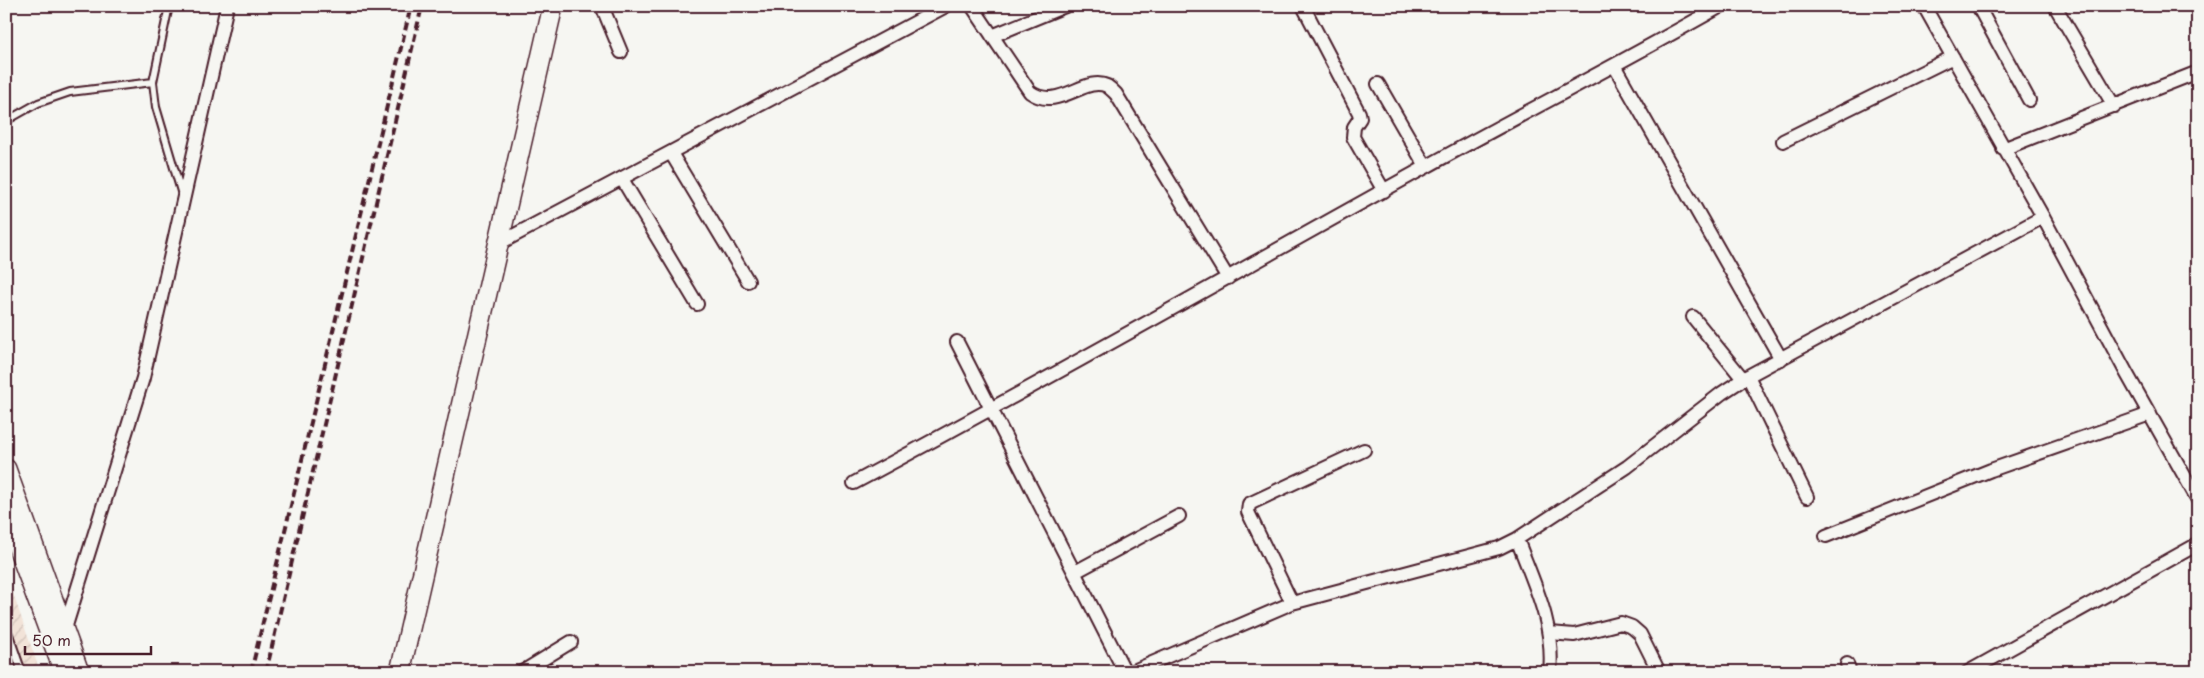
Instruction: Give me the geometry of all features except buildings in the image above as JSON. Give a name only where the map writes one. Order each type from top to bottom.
[{"type":"street","points":[[57,654],[143,378],[228,6]]},
{"type":"street","points":[[400,672],[553,6]]},
{"type":"street","points":[[602,6],[621,52]]},
{"type":"street","points":[[498,244],[946,6]]},
{"type":"street","points":[[972,6],[1030,92],[1038,98],[1048,100],[1096,85],[1107,86],[1116,94],[1228,278]]},
{"type":"street","points":[[992,36],[1066,6]]},
{"type":"street","points":[[1303,6],[1359,113],[1360,118],[1354,127],[1354,137],[1384,191]]},
{"type":"street","points":[[854,483],[992,410],[1426,167],[1615,67],[1721,6]]},
{"type":"street","points":[[1924,6],[2043,217],[2198,500]]},
{"type":"street","points":[[1978,6],[2029,100]]},
{"type":"street","points":[[2056,6],[2114,106]]},
{"type":"street","points":[[1783,141],[1952,57]]},
{"type":"street","points":[[1615,67],[1781,359]]},
{"type":"street","points":[[2003,149],[2198,72]]},
{"type":"street","points":[[1378,84],[1426,167]]},
{"type":"street","points":[[671,153],[748,281]]},
{"type":"street","points":[[622,179],[697,304]]},
{"type":"street","points":[[1131,672],[1292,603],[1499,548],[1517,539],[1627,467],[1722,393],[1746,378],[2043,217]]},
{"type":"street","points":[[1693,317],[1746,378],[1807,498]]},
{"type":"street","points":[[957,342],[1125,672]]},
{"type":"street","points":[[1826,536],[1991,470],[2150,414]]},
{"type":"street","points":[[1292,603],[1248,512],[1249,504],[1364,450]]},
{"type":"street","points":[[6,469],[79,672]]},
{"type":"street","points":[[6,515],[64,672]]},
{"type":"street","points":[[1075,572],[1179,516]]},
{"type":"street","points":[[1517,539],[1550,633],[1552,652],[1550,672]]},
{"type":"street","points":[[1968,672],[2198,544]]},
{"type":"street","points":[[1550,633],[1574,635],[1604,626],[1621,623],[1627,625],[1640,634],[1659,672]]},
{"type":"street","points":[[522,672],[571,642]]},
{"type":"lane","points":[[169,6],[153,82],[156,107],[184,201]]},
{"type":"lane","points":[[6,121],[38,103],[70,92],[153,82]]},
{"type":"lane","points":[[6,626],[22,672]]},
{"type":"shaded area","points":[[6,573],[40,672],[6,672]]},
{"type":"railway","points":[[251,672],[411,6]]},
{"type":"railway","points":[[266,672],[422,6]]}]
